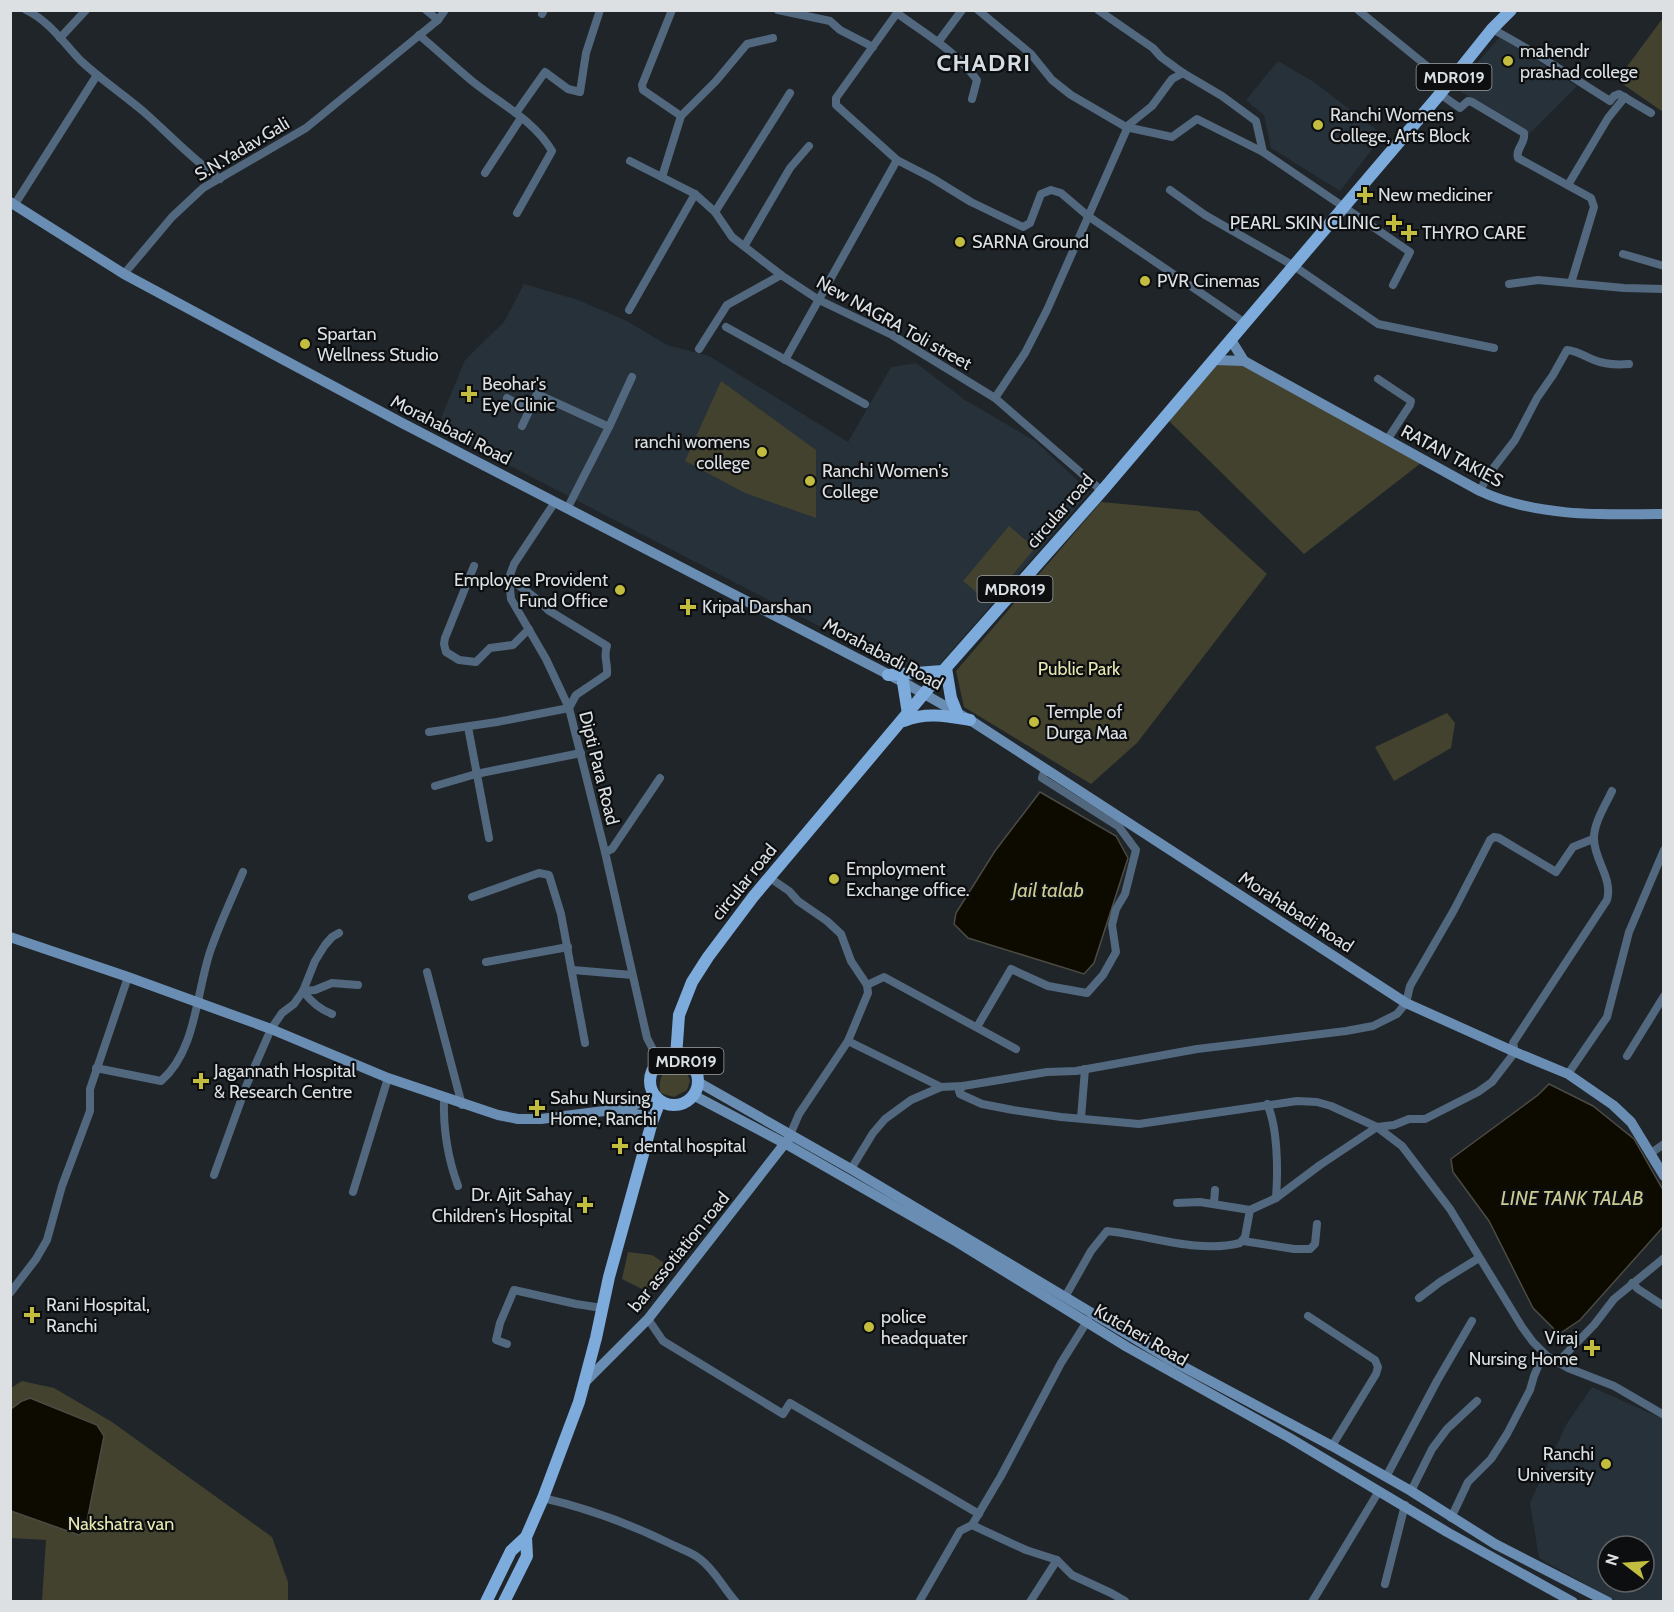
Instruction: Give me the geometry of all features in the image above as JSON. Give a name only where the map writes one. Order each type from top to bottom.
[{"type":"main road","name":"circular road","points":[[676,1057],[680,1015],[692,982],[708,957],[770,878],[945,670],[1102,491],[1449,84],[1492,29],[1511,10]]},
{"type":"main road","name":"Morahabadi Road","points":[[13,203],[124,274],[402,423],[903,682],[970,720],[1406,1003],[1568,1074],[1613,1105],[1631,1122],[1664,1176]]},
{"type":"main road","name":"RATAN TAKIES","points":[[1231,340],[1244,361]]},
{"type":"main road","name":"RATAN TAKIES","points":[[1214,360],[1244,361],[1503,502],[1545,510],[1624,515],[1664,514]]},
{"type":"main road","points":[[888,675],[945,670],[957,713]]},
{"type":"main road","points":[[903,682],[905,718],[931,714],[970,720]]},
{"type":"main road","points":[[10,937],[271,1029],[388,1078],[498,1115],[518,1119],[541,1119],[612,1110],[657,1098],[609,1277],[584,1383],[543,1498],[526,1537],[511,1551],[486,1602]]},
{"type":"main road","name":"MDR019","points":[[667,1057],[676,1057],[685,1059],[692,1065],[696,1073],[696,1088],[687,1101],[669,1104],[657,1098],[650,1086],[650,1077],[659,1062],[667,1057]]},
{"type":"main road","points":[[696,1088],[788,1139],[851,1169],[1065,1297],[1089,1318],[1332,1446],[1411,1491],[1495,1544],[1608,1602]]},
{"type":"main road","points":[[612,1110],[640,1114],[652,1122]]},
{"type":"main road","name":"Kutcheri Road","points":[[788,1139],[957,1242],[1405,1505],[1447,1532],[1573,1602]]},
{"type":"main road","name":"bar assotiation road","points":[[584,1383],[648,1319],[788,1139]]},
{"type":"main road","points":[[504,1602],[527,1556],[526,1537]]},
{"type":"street","points":[[26,10],[50,26],[97,75],[144,112],[184,151],[220,179]]},
{"type":"street","points":[[60,38],[86,10]]},
{"type":"street","points":[[426,10],[438,20]]},
{"type":"street","name":"S.N.Yadav.Gali","points":[[124,274],[172,217],[203,188],[306,128],[438,20],[446,10]]},
{"type":"street","points":[[485,173],[545,72],[568,89],[580,92],[586,53],[600,10]]},
{"type":"street","points":[[672,10],[642,85],[643,90],[681,116]]},
{"type":"street","points":[[778,10],[830,21],[840,30],[873,47]]},
{"type":"street","points":[[939,41],[962,10]]},
{"type":"street","points":[[978,10],[1031,54],[1052,80],[1071,95],[1126,129],[1172,137],[1197,119],[1263,152],[1410,252],[1393,285]]},
{"type":"street","points":[[1098,10],[1153,48],[1183,73],[1222,96],[1256,121],[1263,152]]},
{"type":"street","points":[[1358,10],[1449,84]]},
{"type":"street","points":[[972,99],[977,80],[970,70],[939,41],[897,12],[836,98],[836,105],[897,160],[1013,224],[1023,227],[1030,223],[1041,194],[1051,190],[1061,194],[1088,216],[1245,322]]},
{"type":"street","points":[[1492,29],[1519,43],[1547,63],[1610,101],[1619,94],[1651,113]]},
{"type":"street","points":[[419,35],[472,81],[518,115],[544,139],[552,151],[517,213]]},
{"type":"street","points":[[662,177],[681,116],[716,81],[747,44],[773,38]]},
{"type":"street","points":[[995,398],[1024,353],[1064,275],[1126,129],[1152,106],[1172,79],[1183,73]]},
{"type":"street","points":[[13,203],[97,75]]},
{"type":"street","points":[[715,212],[790,93]]},
{"type":"street","points":[[1440,94],[1460,108],[1468,101],[1472,102],[1524,133],[1525,138],[1517,152],[1518,158],[1591,198],[1594,202],[1571,283]]},
{"type":"street","points":[[1568,186],[1608,118],[1624,97]]},
{"type":"street","points":[[745,245],[789,168],[809,146]]},
{"type":"street","points":[[785,360],[897,160]]},
{"type":"street","name":"New NAGRA Toli street","points":[[630,161],[695,194],[715,212],[732,237],[819,300],[892,335],[995,398],[1102,491]]},
{"type":"street","points":[[1170,190],[1205,215],[1294,266],[1378,324],[1494,348]]},
{"type":"street","points":[[629,310],[695,194]]},
{"type":"street","points":[[1623,254],[1664,266]]},
{"type":"street","points":[[699,349],[727,305],[782,275]]},
{"type":"street","points":[[1509,284],[1538,280],[1664,289]]},
{"type":"street","points":[[726,327],[865,404]]},
{"type":"street","points":[[1480,491],[1488,475],[1515,440],[1567,350],[1577,351],[1602,363],[1629,364]]},
{"type":"street","points":[[567,508],[632,377]]},
{"type":"street","points":[[1378,379],[1411,401],[1387,440]]},
{"type":"street","points":[[522,426],[537,394],[609,427]]},
{"type":"street","points":[[507,398],[529,410]]},
{"type":"street","points":[[429,732],[569,708],[576,696],[607,674],[608,666],[604,655],[607,646],[548,610],[509,578],[514,564],[555,502]]},
{"type":"street","points":[[474,566],[444,644],[446,652],[459,660],[476,662],[490,648],[513,645],[529,629]]},
{"type":"street","name":"Dipti Para Road","points":[[509,578],[511,599],[569,708],[605,852],[647,1038],[659,1062]]},
{"type":"street","points":[[468,727],[489,838]]},
{"type":"street","points":[[435,786],[476,774],[581,753]]},
{"type":"street","points":[[977,1027],[1011,969],[1048,986],[1087,993],[1103,975],[1116,952],[1112,925],[1116,909],[1125,894],[1136,850],[1119,827],[1042,778],[1045,769]]},
{"type":"street","points":[[605,852],[612,849],[660,778]]},
{"type":"street","points":[[1177,1203],[1192,1201],[1250,1209],[1276,1198],[1377,1127],[1394,1125],[1409,1119],[1425,1119],[1478,1092],[1492,1082],[1515,1052],[1513,1043],[1607,900],[1608,884],[1593,839],[1597,823],[1612,791]]},
{"type":"street","points":[[851,1169],[873,1133],[885,1119],[911,1100],[941,1087],[1085,1069],[1197,1049],[1373,1026],[1397,1014],[1406,1003],[1410,986],[1454,910],[1490,840],[1499,837],[1556,872],[1573,847],[1593,839]]},
{"type":"street","points":[[1568,1074],[1607,1017],[1629,932],[1664,850]]},
{"type":"street","points":[[96,1068],[161,1081],[177,1064],[199,1004],[211,950],[243,872]]},
{"type":"street","points":[[472,897],[518,880],[546,873],[551,878],[573,970],[585,1043]]},
{"type":"street","points":[[770,878],[841,934],[851,961],[867,985],[868,993],[848,1041],[799,1114],[788,1139]]},
{"type":"street","points":[[214,1175],[271,1029],[282,1013],[294,1005],[325,945],[339,933]]},
{"type":"street","points":[[486,962],[568,947]]},
{"type":"street","points":[[573,970],[632,975]]},
{"type":"street","points":[[427,972],[462,1104]]},
{"type":"street","points":[[10,1293],[36,1259],[47,1240],[62,1186],[90,1111],[90,1089],[96,1068],[128,977]]},
{"type":"street","points":[[867,985],[884,977],[1017,1049]]},
{"type":"street","points":[[303,991],[315,990],[332,983],[358,985]]},
{"type":"street","points":[[303,991],[309,1000],[321,1010],[332,1014]]},
{"type":"street","points":[[1628,1056],[1664,996]]},
{"type":"street","points":[[848,1041],[941,1087]]},
{"type":"street","points":[[1081,1118],[1085,1069]]},
{"type":"street","points":[[353,1191],[388,1078]]},
{"type":"street","points":[[963,1086],[959,1091],[960,1094],[982,1104],[1013,1110],[1139,1124],[1297,1101],[1317,1102],[1331,1106],[1377,1127],[1401,1146],[1450,1209],[1533,1342],[1557,1363],[1614,1386],[1664,1415]]},
{"type":"street","points":[[444,1098],[443,1123],[448,1159],[458,1186]]},
{"type":"street","points":[[1267,1104],[1273,1116],[1277,1172],[1276,1198]]},
{"type":"street","points":[[1651,1153],[1664,1143]]},
{"type":"street","points":[[1214,1203],[1215,1190]]},
{"type":"street","points":[[1243,1241],[1250,1209]]},
{"type":"street","points":[[1065,1297],[1091,1251],[1107,1231],[1189,1244],[1224,1245],[1243,1241],[1294,1249],[1310,1249],[1315,1244],[1317,1224]]},
{"type":"street","points":[[1419,1298],[1479,1258]]},
{"type":"street","points":[[1557,1363],[1594,1325],[1614,1299],[1664,1258]]},
{"type":"street","points":[[1632,1283],[1664,1306]]},
{"type":"street","points":[[507,1344],[496,1340],[500,1323],[514,1290],[602,1308]]},
{"type":"street","points":[[1308,1317],[1375,1360],[1378,1367],[1332,1446]]},
{"type":"street","points":[[919,1602],[960,1531],[972,1525],[979,1514],[1061,1363],[1089,1318]]},
{"type":"street","points":[[648,1319],[663,1341],[783,1414],[790,1403],[979,1514]]},
{"type":"street","points":[[1386,1477],[1472,1321]]},
{"type":"street","points":[[1451,1518],[1468,1482],[1491,1459],[1507,1434],[1530,1390],[1540,1362],[1547,1356]]},
{"type":"street","points":[[1411,1491],[1432,1449],[1448,1429],[1477,1401]]},
{"type":"street","points":[[1312,1602],[1379,1491]]},
{"type":"street","points":[[543,1498],[575,1505],[700,1558],[716,1574],[736,1602]]},
{"type":"street","points":[[1385,1584],[1405,1505]]},
{"type":"street","points":[[972,1525],[1026,1550],[1057,1560],[1072,1575],[1125,1602]]},
{"type":"street","points":[[1030,1602],[1057,1560]]},
{"type":"shaded area","name":"mahendr prashad college","points":[[1500,37],[1577,86],[1529,134],[1455,88]]},
{"type":"shaded area","name":"Ranchi Womens College, Arts Block","points":[[1278,61],[1314,82],[1383,135],[1340,191],[1271,148],[1264,115],[1246,100]]},
{"type":"shaded area","name":"Ranchi Women's College","points":[[524,284],[578,300],[627,321],[667,345],[709,356],[848,442],[891,367],[916,363],[965,400],[1035,441],[1090,492],[938,666],[909,667],[873,654],[437,428],[465,360],[504,322]]},
{"type":"shaded area","name":"Ranchi University","points":[[1592,1387],[1663,1419],[1663,1601],[1615,1601],[1603,1594],[1656,1594],[1656,1534],[1596,1534],[1596,1590],[1539,1558],[1530,1503],[1566,1425]]},
{"type":"green space","points":[[1663,18],[1663,112],[1617,80]]},
{"type":"green space","points":[[1214,362],[1239,364],[1421,463],[1304,554],[1169,421]]},
{"type":"green space","points":[[721,381],[816,450],[816,518],[745,493],[685,461]]},
{"type":"green space","name":"Public Park","points":[[1101,502],[1198,511],[1267,574],[1137,743],[1091,784],[964,707],[956,671]]},
{"type":"green space","points":[[1009,526],[1035,548],[989,603],[963,581]]},
{"type":"green space","points":[[1447,713],[1455,723],[1451,748],[1394,781],[1375,747]]},
{"type":"green space","points":[[677,1059],[683,1062],[690,1081],[687,1090],[674,1097],[660,1093],[660,1082],[665,1069]]},
{"type":"green space","points":[[628,1252],[652,1255],[670,1267],[646,1291],[622,1279]]},
{"type":"green space","name":"Nakshatra van","points":[[22,1381],[54,1388],[112,1422],[272,1537],[288,1582],[288,1601],[42,1601],[46,1540],[11,1538],[11,1388]]},
{"type":"water","name":"Jail talab","points":[[1040,792],[1116,836],[1128,858],[1094,963],[1084,974],[968,938],[954,924],[956,913],[995,851]]},
{"type":"water","name":"LINE TANK TALAB","points":[[1549,1084],[1593,1106],[1634,1139],[1663,1190],[1663,1227],[1580,1320],[1559,1334],[1533,1308],[1489,1221],[1453,1172],[1451,1159],[1538,1095]]},
{"type":"water","points":[[30,1398],[97,1425],[104,1436],[85,1531],[79,1535],[11,1511],[11,1409]]},
{"type":"place","name":"mahendr prashad college","points":[[1508,61]]},
{"type":"place","name":"Ranchi Womens College, Arts Block","points":[[1318,125]]},
{"type":"place","name":"New mediciner","points":[[1365,195]]},
{"type":"place","name":"PEARL SKIN CLINIC","points":[[1394,223]]},
{"type":"place","name":"THYRO CARE","points":[[1409,233]]},
{"type":"place","name":"SARNA Ground","points":[[960,242]]},
{"type":"place","name":"PVR Cinemas","points":[[1145,281]]},
{"type":"place","name":"Spartan Wellness Studio","points":[[305,344]]},
{"type":"place","name":"Beohar's Eye Clinic","points":[[469,394]]},
{"type":"place","name":"ranchi womens college","points":[[762,452]]},
{"type":"place","name":"Ranchi Women's College","points":[[810,481]]},
{"type":"place","name":"Employee Provident Fund Office","points":[[620,590]]},
{"type":"place","name":"Kripal Darshan","points":[[688,607]]},
{"type":"place","name":"Temple of Durga Maa","points":[[1034,722]]},
{"type":"place","name":"Employment Exchange office.","points":[[834,879]]},
{"type":"place","name":"Jagannath Hospital & Research Centre","points":[[201,1081]]},
{"type":"place","name":"Sahu Nursing Home, Ranchi","points":[[537,1108]]},
{"type":"place","name":"dental hospital","points":[[620,1146]]},
{"type":"place","name":"Dr. Ajit Sahay Children's Hospital","points":[[585,1205]]},
{"type":"place","name":"Rani Hospital, Ranchi","points":[[32,1315]]},
{"type":"place","name":"police headquater","points":[[869,1327]]},
{"type":"place","name":"Viraj Nursing Home","points":[[1592,1348]]},
{"type":"place","name":"Ranchi University","points":[[1606,1464]]},
{"type":"district","name":"CHADRI","points":[[984,62]]}]
